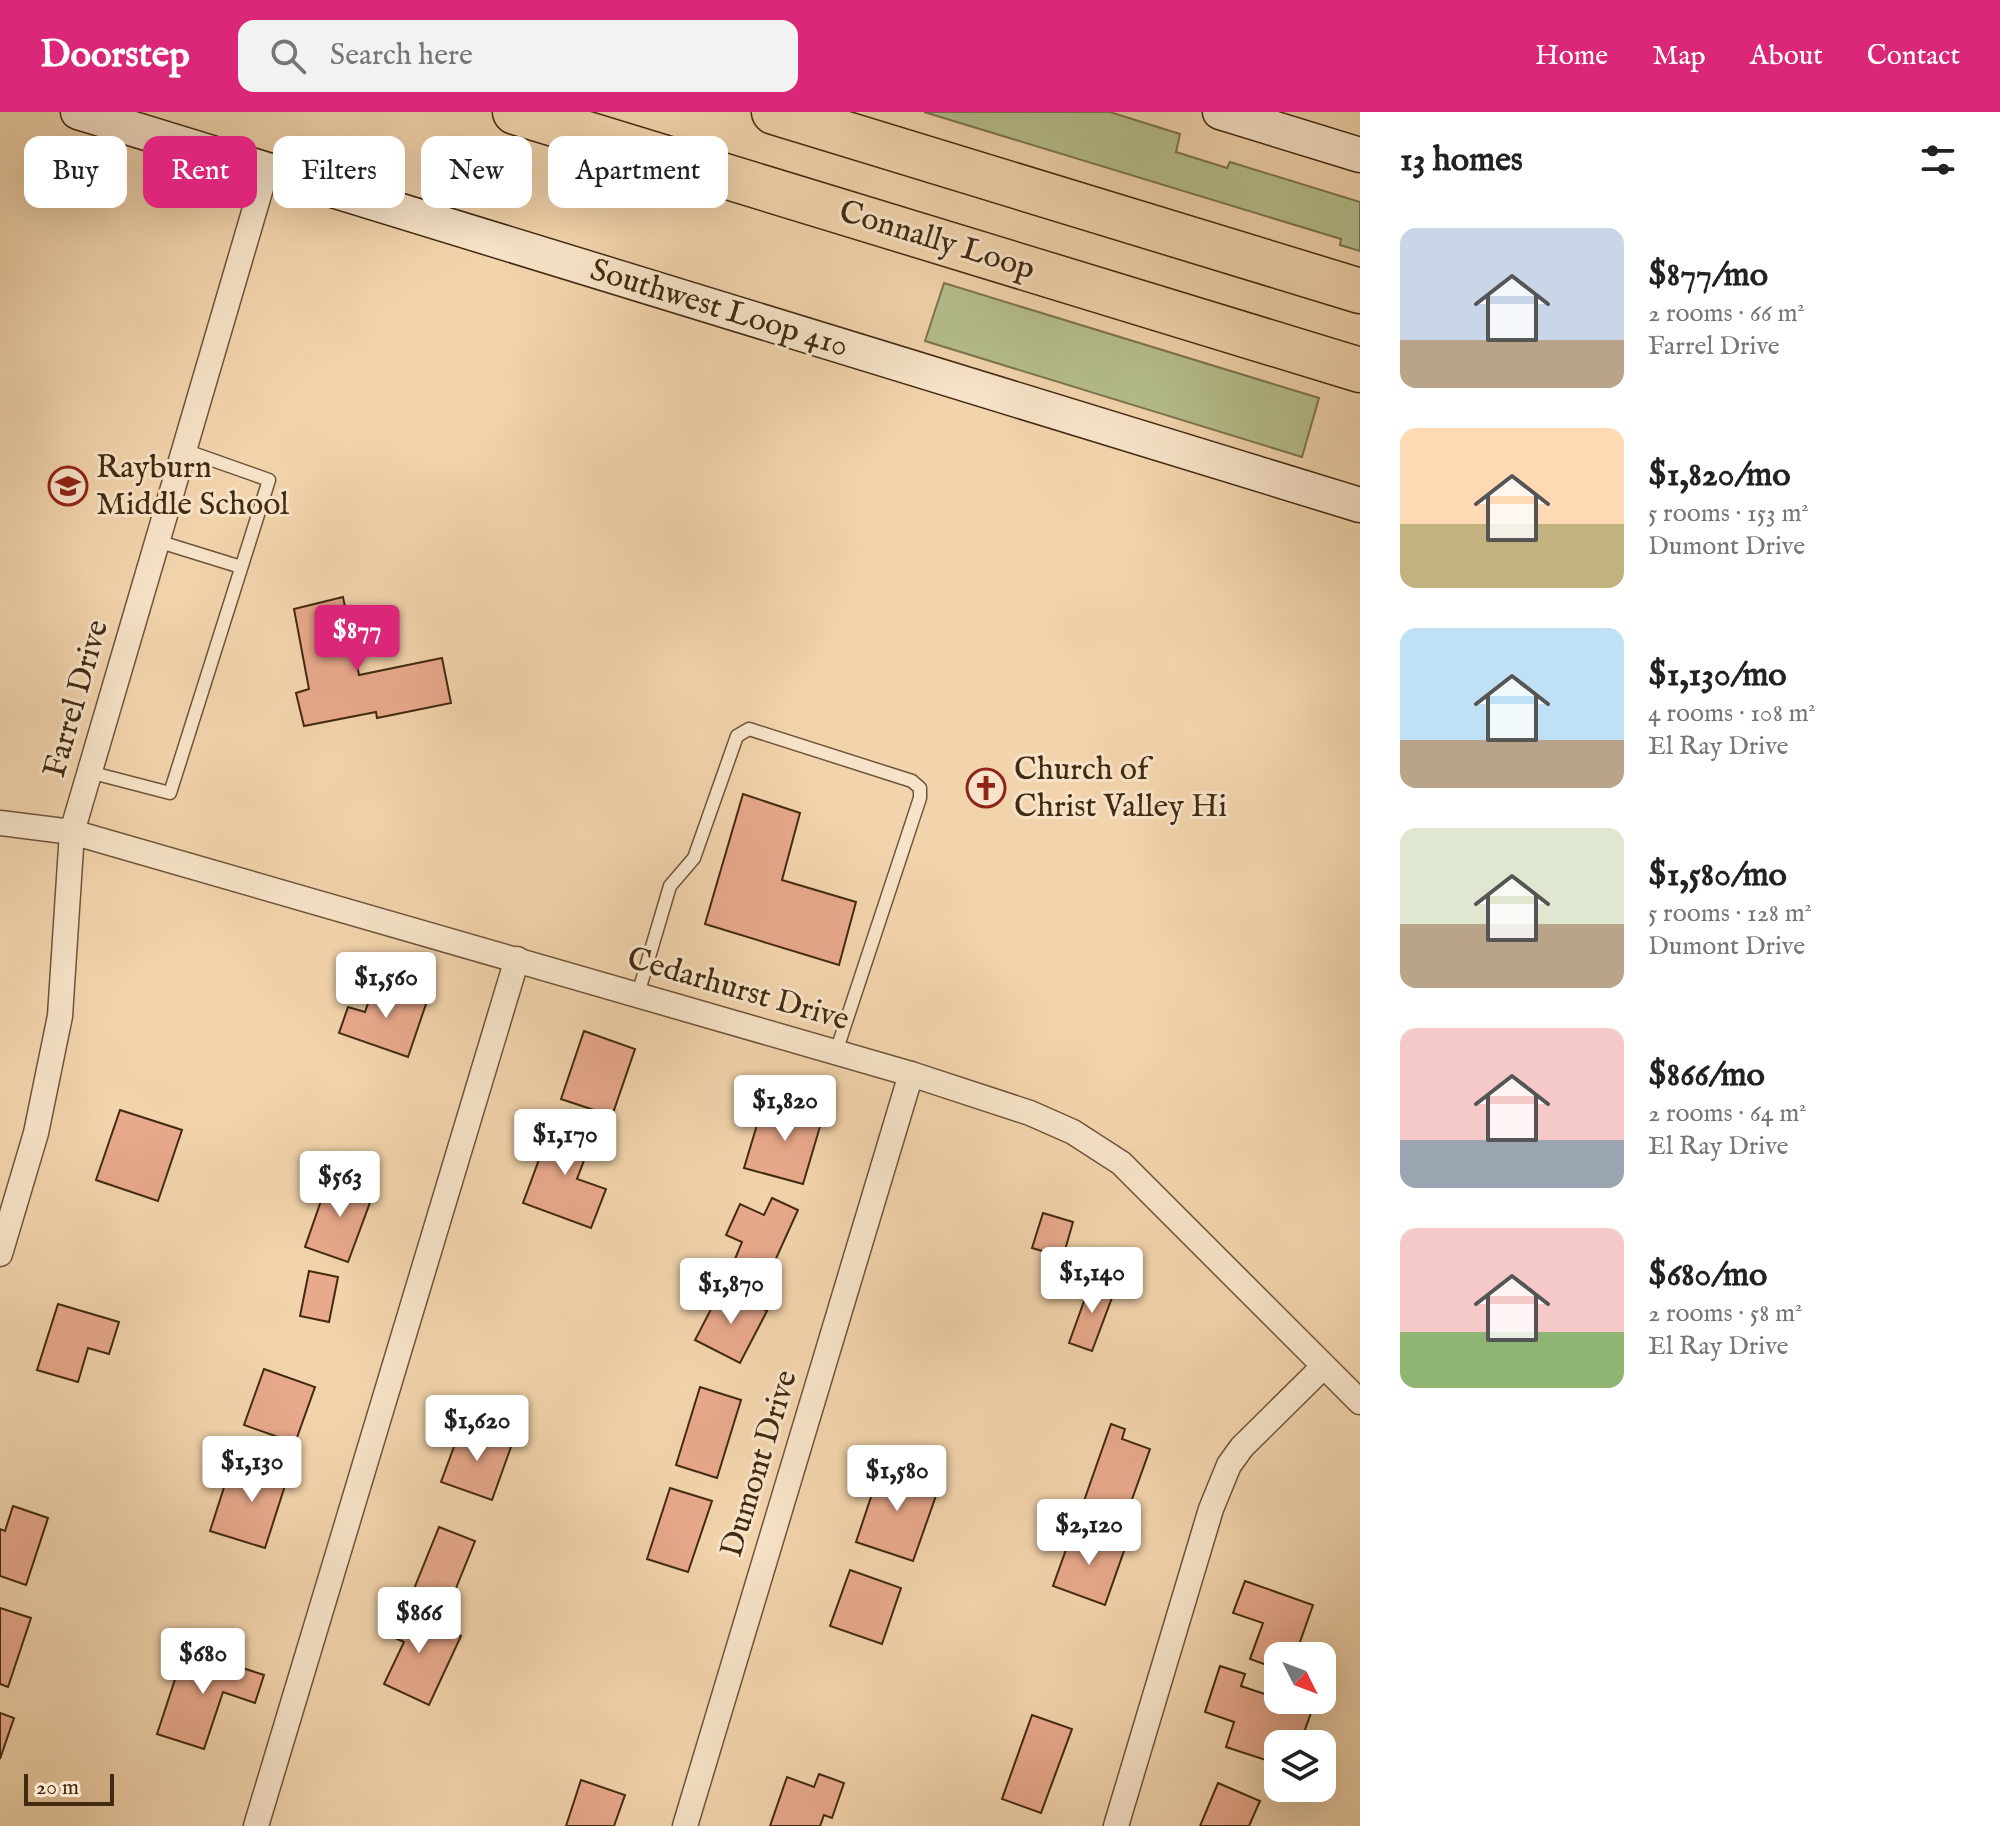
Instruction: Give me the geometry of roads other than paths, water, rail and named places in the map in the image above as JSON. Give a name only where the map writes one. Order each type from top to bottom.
[{"type":"highway","name":"Connally Loop","points":[[515,112],[1360,370]]},
{"type":"highway","points":[[774,112],[1360,291]]},
{"type":"main road","name":"Southwest Loop 410","points":[[78,112],[1360,505]]},
{"type":"main road","points":[[1220,112],[1360,155]]},
{"type":"street","name":"Farrel Drive","points":[[0,1254],[36,1133],[60,1016],[72,832],[266,171]]},
{"type":"street","name":"Cedarhurst Drive","points":[[0,823],[72,832],[911,1074],[1045,1119],[1073,1132],[1121,1163],[1360,1402]]},
{"type":"street","points":[[256,1826],[517,959]]},
{"type":"street","name":"Dumont Drive","points":[[685,1826],[911,1074]]},
{"type":"street","points":[[1116,1826],[1211,1509],[1229,1465],[1242,1447],[1323,1367]]},
{"type":"lane","points":[[89,772],[170,793],[269,480],[184,450]]},
{"type":"lane","points":[[157,541],[241,567]]},
{"type":"lane","points":[[638,994],[670,886],[694,858],[737,736],[749,729],[912,781],[920,788],[920,798],[836,1052]]},
{"type":"place","name":"Rayburn Middle School","points":[[68,486]]},
{"type":"place","name":"Church of Christ Valley Hi","points":[[986,788]]}]
